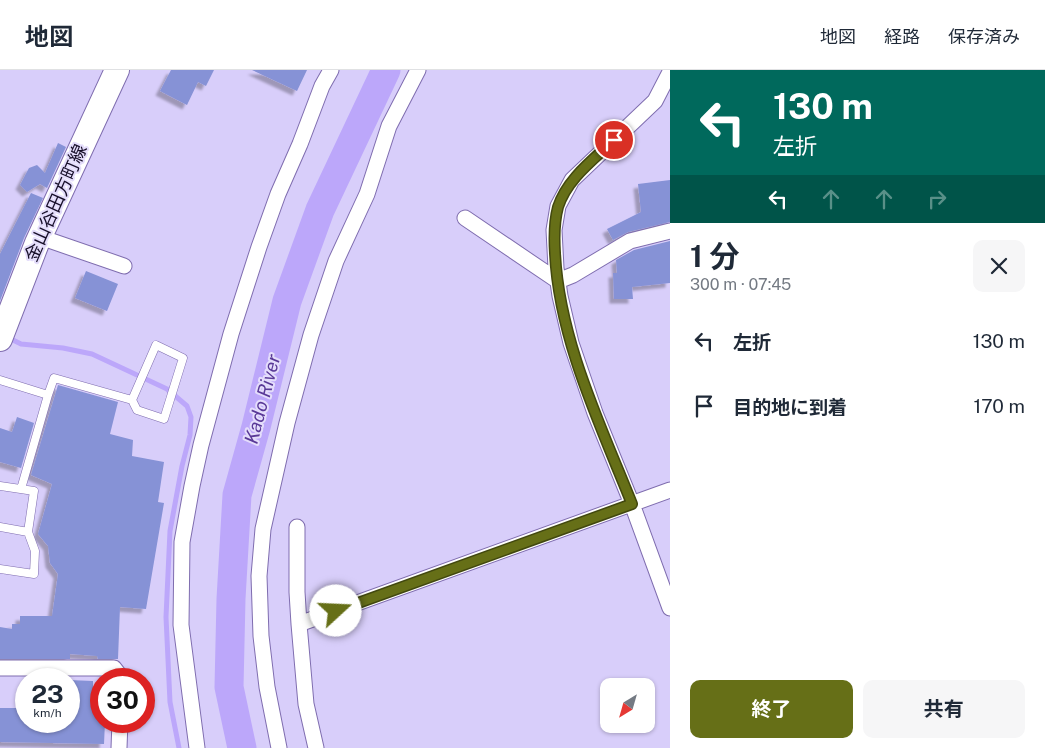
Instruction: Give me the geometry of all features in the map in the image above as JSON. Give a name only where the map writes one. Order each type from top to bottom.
[{"type":"main road","name":"金山谷田方町線","points":[[0,339],[40,237],[116,70]]},
{"type":"street","points":[[197,748],[181,625],[182,542],[192,486],[228,343],[259,247],[278,194],[300,144],[322,86],[331,70]]},
{"type":"street","points":[[280,748],[267,687],[261,636],[259,576],[263,529],[287,423],[310,335],[336,261],[367,194],[389,126],[418,70]]},
{"type":"street","points":[[670,72],[655,101],[572,180],[558,206],[554,230],[558,281],[571,343],[595,413],[632,504],[670,608]]},
{"type":"street","points":[[465,218],[558,281]]},
{"type":"street","points":[[558,281],[573,275],[630,241],[670,231]]},
{"type":"street","points":[[40,237],[124,266]]},
{"type":"street","points":[[298,624],[670,490]]},
{"type":"street","points":[[298,527],[298,624],[306,704],[316,748]]},
{"type":"street","points":[[0,668],[90,668]]},
{"type":"street","points":[[119,748],[120,733]]},
{"type":"lane","points":[[21,489],[54,378],[132,400],[137,410],[164,419],[183,358],[156,345],[132,400]]},
{"type":"lane","points":[[0,380],[48,395]]},
{"type":"lane","points":[[0,486],[34,491],[28,532],[35,550],[34,574],[0,569]]},
{"type":"lane","points":[[0,526],[28,532]]},
{"type":"building","points":[[171,70],[214,70],[206,86],[198,82],[187,105],[160,91]]},
{"type":"building","points":[[252,70],[307,70],[297,91]]},
{"type":"building","points":[[58,143],[66,147],[47,188],[40,184],[27,192],[20,185],[29,168],[37,165],[45,173]]},
{"type":"building","points":[[670,180],[670,222],[628,232],[613,240],[607,229],[641,212],[638,184]]},
{"type":"building","points":[[31,193],[43,198],[24,238],[0,301],[0,254]]},
{"type":"building","points":[[670,241],[670,283],[632,287],[633,299],[614,299],[613,273],[617,273],[616,260],[634,250]]},
{"type":"building","points":[[86,271],[118,284],[107,311],[75,298]]},
{"type":"building","points":[[58,385],[118,402],[110,434],[133,440],[132,456],[164,462],[158,502],[164,503],[146,609],[120,607],[118,659],[98,659],[97,656],[70,654],[70,659],[0,659],[0,627],[12,629],[12,624],[20,624],[20,616],[52,616],[58,574],[50,563],[48,546],[38,534],[52,484],[31,475]]},
{"type":"building","points":[[17,417],[34,423],[21,468],[0,462],[0,428],[12,432]]},
{"type":"building","points":[[80,680],[90,681],[90,733],[104,733],[104,744],[0,742],[0,708],[15,708],[15,733],[80,733]]},
{"type":"waterway","name":"Kado River","points":[[242,748],[229,687],[231,599],[237,495],[287,301],[320,210],[386,70]]},
{"type":"waterway","points":[[7,337],[21,344],[63,348],[92,354],[167,389],[187,406],[191,417],[190,435],[182,466],[170,531],[166,617],[170,702],[179,748]]},
{"type":"route","points":[[336,611],[632,504],[595,413],[571,343],[560,296],[554,230],[558,206],[572,180],[614,140]]}]
